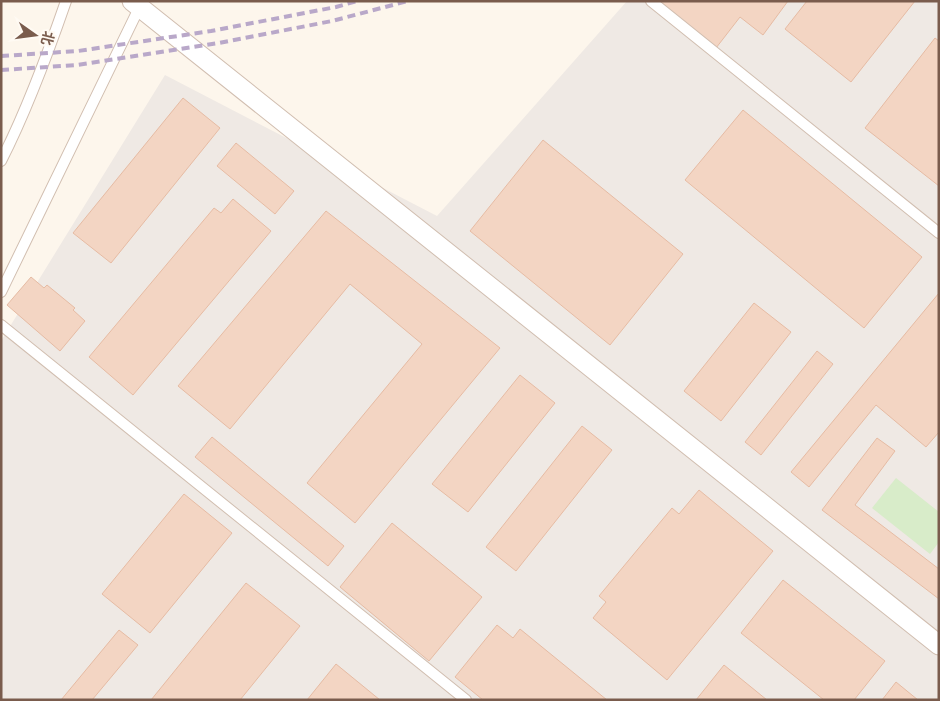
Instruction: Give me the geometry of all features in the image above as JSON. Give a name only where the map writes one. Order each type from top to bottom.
[{"type":"street","points":[[136,4],[939,645]]},
{"type":"lane","points":[[1,161],[20,124],[66,1]]},
{"type":"lane","points":[[651,1],[939,233]]},
{"type":"lane","points":[[1,292],[136,4]]},
{"type":"lane","points":[[1,325],[466,700]]},
{"type":"shaded area","points":[[627,1],[939,1],[939,700],[1,700],[1,341],[165,75],[437,216]]},
{"type":"green space","points":[[896,478],[939,512],[939,542],[930,554],[872,508]]},
{"type":"building","points":[[657,1],[788,1],[763,35],[740,17],[716,48]]},
{"type":"building","points":[[807,1],[915,1],[851,82],[785,29]]},
{"type":"building","points":[[935,38],[939,41],[939,186],[865,128]]},
{"type":"building","points":[[183,98],[220,128],[111,263],[73,233]]},
{"type":"building","points":[[743,110],[922,257],[864,328],[685,180]]},
{"type":"building","points":[[543,140],[683,254],[610,345],[470,231]]},
{"type":"building","points":[[236,143],[294,191],[275,214],[217,166]]},
{"type":"building","points":[[233,199],[271,231],[133,395],[89,357],[214,208],[221,213]]},
{"type":"building","points":[[326,211],[500,348],[355,523],[307,483],[422,344],[350,284],[230,429],[178,386]]},
{"type":"building","points":[[31,277],[44,288],[47,285],[75,308],[73,310],[85,321],[60,351],[7,305]]},
{"type":"building","points":[[939,293],[939,432],[926,447],[876,405],[809,487],[791,472]]},
{"type":"building","points":[[754,303],[791,332],[721,421],[684,391]]},
{"type":"building","points":[[817,351],[833,364],[761,455],[745,442]]},
{"type":"building","points":[[520,375],[555,403],[468,512],[432,484]]},
{"type":"building","points":[[582,426],[612,450],[516,571],[486,547]]},
{"type":"building","points":[[212,437],[344,546],[328,566],[195,457]]},
{"type":"building","points":[[877,438],[895,451],[855,505],[939,569],[939,599],[822,510]]},
{"type":"building","points":[[699,490],[773,551],[667,680],[593,618],[606,602],[599,596],[672,508],[679,514]]},
{"type":"building","points":[[184,494],[232,533],[150,633],[102,594]]},
{"type":"building","points":[[392,523],[482,597],[429,661],[340,587]]},
{"type":"building","points":[[783,580],[885,661],[854,700],[824,700],[741,633]]},
{"type":"building","points":[[246,583],[300,626],[240,700],[151,700]]},
{"type":"building","points":[[497,625],[513,638],[520,629],[607,700],[483,700],[455,677]]},
{"type":"building","points":[[119,630],[138,645],[92,700],[61,700]]},
{"type":"building","points":[[336,664],[380,700],[307,700]]},
{"type":"building","points":[[724,665],[767,700],[696,700]]},
{"type":"building","points":[[896,682],[918,700],[882,700]]},
{"type":"railway","points":[[1,56],[78,51],[211,31],[336,7],[357,1]]},
{"type":"railway","points":[[1,70],[77,65],[219,43],[332,21],[408,1]]}]
